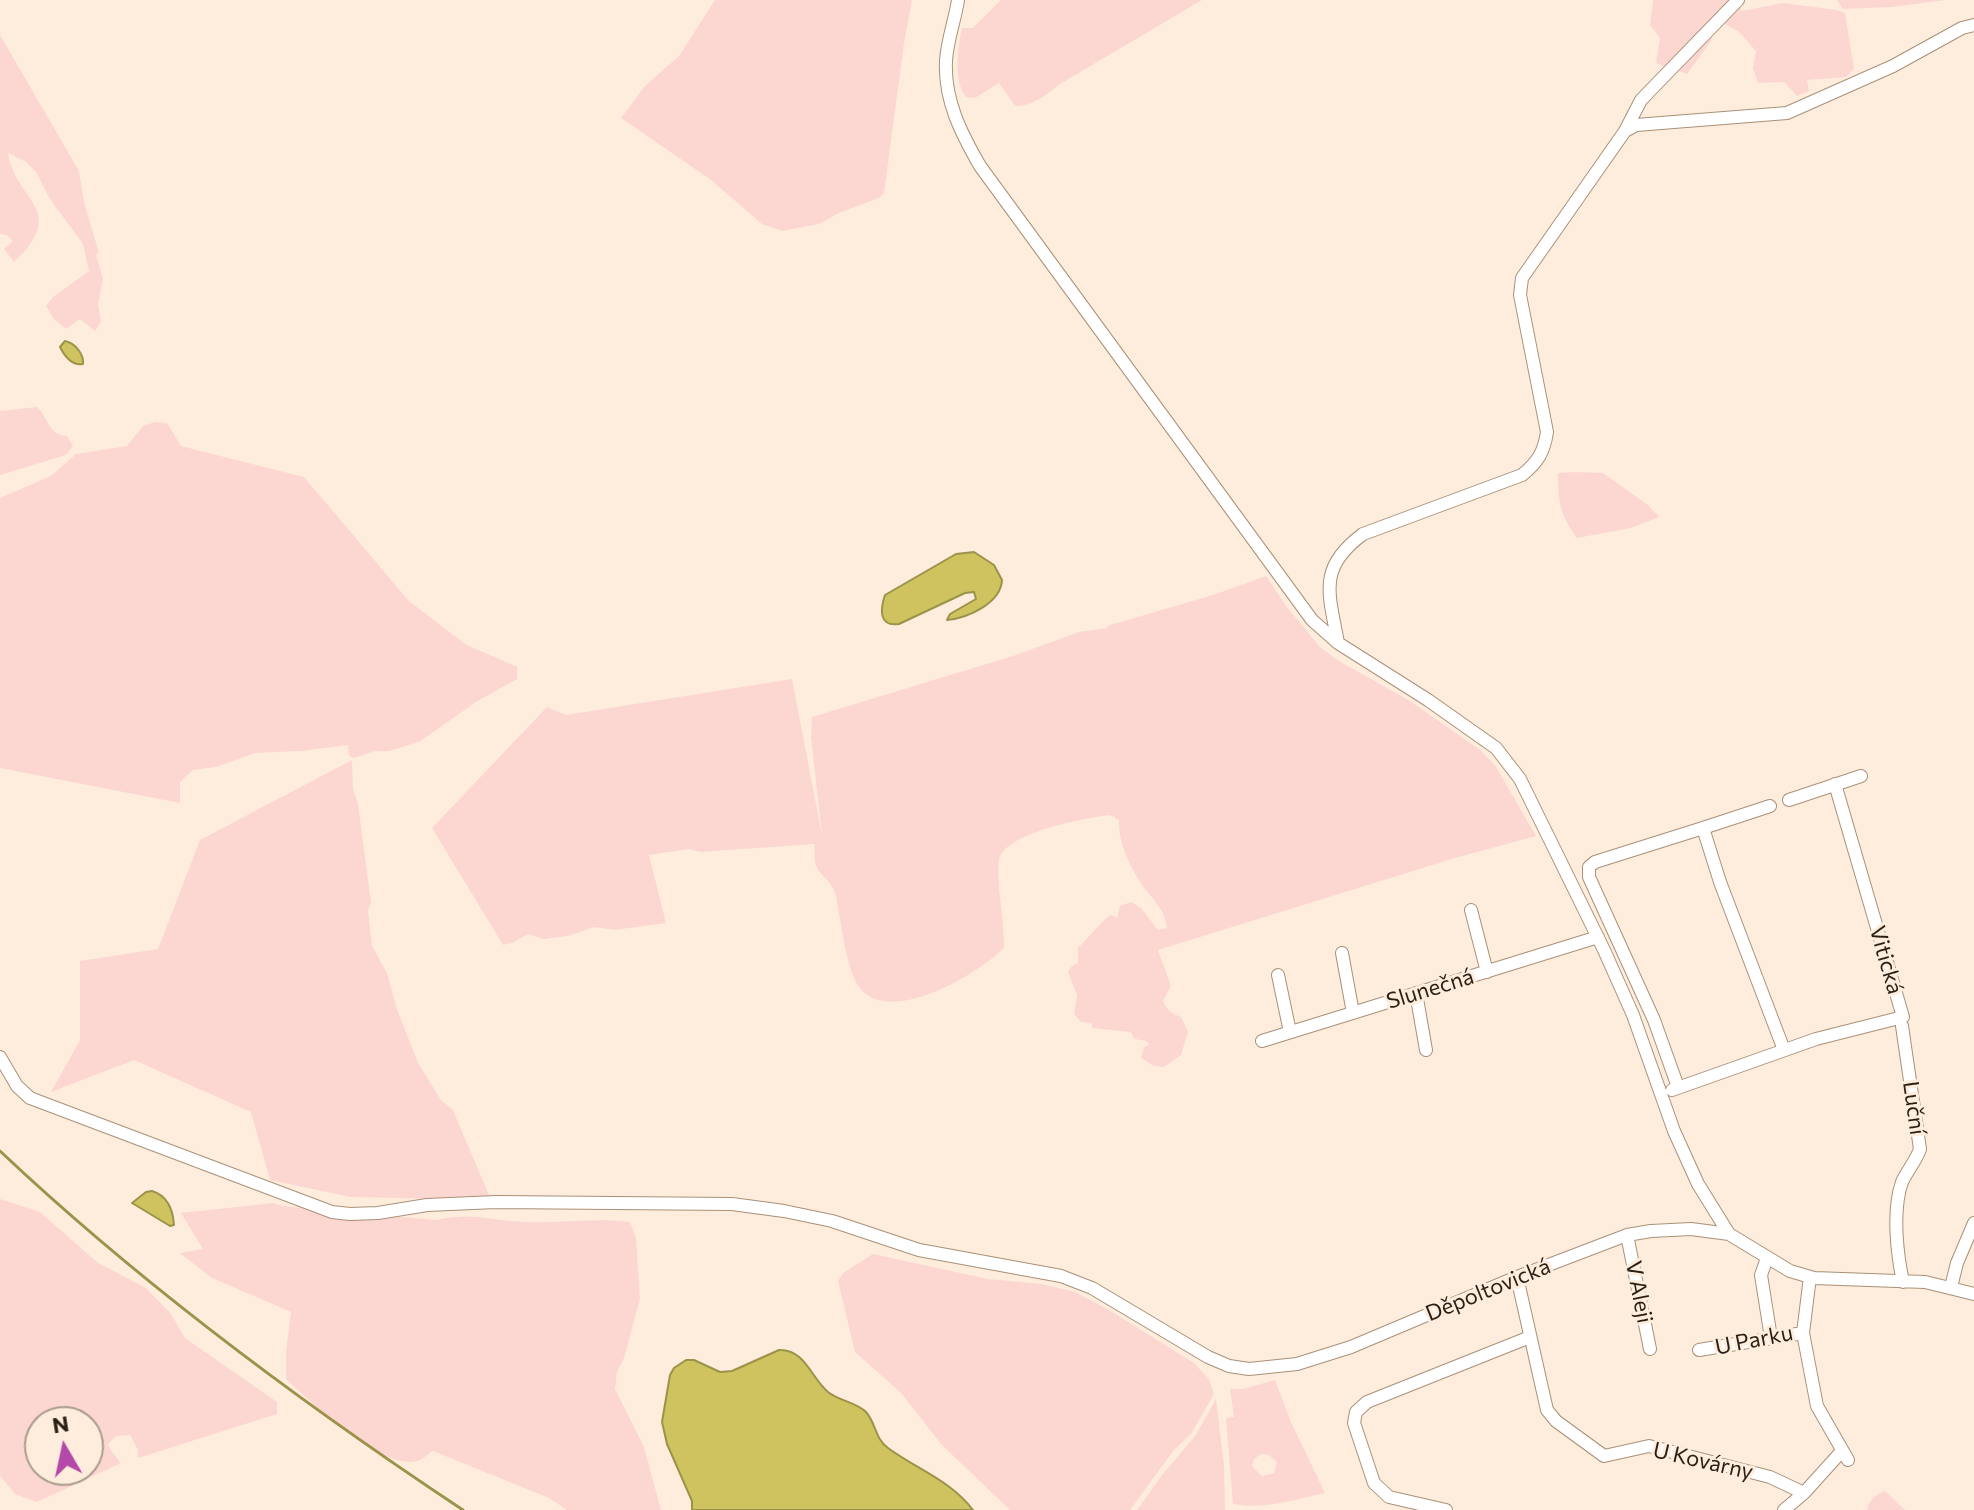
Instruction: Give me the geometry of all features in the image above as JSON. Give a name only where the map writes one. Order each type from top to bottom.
[{"type":"street","points":[[1338,643],[1329,582],[1334,564],[1344,548],[1363,534],[1522,475],[1536,464],[1545,449],[1547,432],[1520,295],[1522,278],[1625,131],[1641,100],[1738,0]]},
{"type":"street","name":"Děpoltovická","points":[[958,2],[946,60],[948,91],[960,131],[980,166],[1312,620],[1338,643],[1496,748],[1520,779],[1633,1015],[1698,1184],[1729,1234]]},
{"type":"street","points":[[1625,131],[1636,125],[1787,113],[1893,66],[1954,32],[1974,25]]},
{"type":"street","points":[[1789,800],[1861,776]]},
{"type":"street","name":"Vitická","points":[[1662,1095],[1816,1039],[1903,1017],[1835,784]]},
{"type":"street","points":[[1678,1087],[1654,1020],[1589,877],[1589,867],[1595,862],[1770,806]]},
{"type":"street","points":[[1703,828],[1720,882],[1784,1050]]},
{"type":"street","points":[[1471,910],[1487,972]]},
{"type":"street","name":"Slunečná","points":[[1262,1041],[1598,937]]},
{"type":"street","points":[[1342,953],[1353,1013]]},
{"type":"street","points":[[1278,975],[1290,1032]]},
{"type":"street","points":[[1416,993],[1426,1050]]},
{"type":"street","name":"Luční","points":[[1902,1026],[1920,1149],[1902,1182],[1899,1201],[1896,1240],[1903,1282]]},
{"type":"street","name":"Děpoltovická","points":[[0,1057],[17,1086],[30,1098],[332,1212],[378,1213],[427,1205],[496,1202],[732,1204],[784,1211],[832,1221],[919,1250],[1061,1276],[1092,1288],[1208,1357],[1229,1366],[1249,1369],[1297,1364],[1351,1347],[1517,1277],[1627,1235],[1651,1231],[1691,1229],[1729,1234],[1790,1271],[1810,1277],[1925,1282],[1974,1294]]},
{"type":"street","points":[[1951,1287],[1957,1263],[1974,1223]]},
{"type":"street","name":"V Aleji","points":[[1627,1235],[1650,1349]]},
{"type":"street","points":[[1767,1258],[1761,1275],[1771,1338]]},
{"type":"street","name":"U Kovárny","points":[[1517,1277],[1547,1410],[1556,1421],[1597,1453],[1609,1456],[1649,1446],[1770,1477],[1804,1493]]},
{"type":"street","name":"U Parku","points":[[1699,1350],[1803,1333],[1810,1277]]},
{"type":"street","points":[[1784,1510],[1845,1456],[1817,1406],[1803,1333]]},
{"type":"street","points":[[1446,1510],[1389,1497],[1374,1483],[1354,1423],[1356,1412],[1367,1402],[1530,1337]]},
{"type":"shaded area","points":[[715,0],[912,0],[884,193],[879,198],[819,224],[782,231],[762,224],[711,180],[621,118],[645,86],[679,56]]},
{"type":"shaded area","points":[[1001,0],[1202,0],[1039,99],[1015,106],[999,83],[975,98],[966,97],[959,82],[958,54],[962,28],[973,28]]},
{"type":"shaded area","points":[[1653,0],[1741,0],[1741,11],[1783,3],[1837,10],[1845,13],[1854,69],[1846,77],[1807,80],[1809,91],[1797,96],[1784,82],[1758,83],[1753,68],[1756,51],[1738,31],[1716,19],[1711,41],[1687,74],[1656,63],[1660,38],[1650,25]]},
{"type":"shaded area","points":[[1837,0],[1945,0],[1843,9]]},
{"type":"shaded area","points":[[0,35],[79,171],[103,279],[98,304],[101,322],[95,331],[80,319],[66,329],[54,319],[46,306],[53,297],[89,271],[83,244],[50,199],[36,172],[26,162],[8,153],[13,169],[39,217],[38,230],[14,262],[4,249],[13,241],[7,235],[0,234]]},
{"type":"shaded area","points":[[65,341],[78,350],[83,364],[75,364],[67,357],[60,347]]},
{"type":"shaded area","points":[[37,407],[52,429],[67,436],[73,446],[66,455],[0,475],[0,411]]},
{"type":"shaded area","points":[[155,422],[167,423],[181,446],[304,477],[409,601],[465,644],[517,667],[517,679],[476,702],[419,742],[389,751],[375,751],[354,758],[349,756],[348,745],[255,753],[216,767],[193,770],[180,782],[180,803],[0,768],[0,498],[51,476],[76,454],[127,446],[143,426]]},
{"type":"shaded area","points":[[1558,473],[1603,473],[1648,505],[1659,517],[1631,528],[1577,538],[1564,515],[1558,483]]},
{"type":"shaded area","points":[[974,552],[994,565],[1002,580],[990,602],[973,613],[947,620],[950,614],[976,599],[974,592],[965,593],[899,624],[884,620],[882,606],[885,595],[956,554]]},
{"type":"shaded area","points":[[1266,576],[1320,647],[1410,701],[1480,750],[1495,765],[1536,836],[1158,950],[1171,986],[1163,1001],[1170,1011],[1181,1017],[1188,1032],[1181,1055],[1164,1067],[1154,1066],[1141,1058],[1144,1047],[1149,1045],[1146,1041],[1134,1039],[1131,1032],[1092,1028],[1092,1023],[1081,1022],[1074,1014],[1077,995],[1068,972],[1078,963],[1078,948],[1106,918],[1111,915],[1117,918],[1120,906],[1131,902],[1141,908],[1158,930],[1167,928],[1157,903],[1141,883],[1127,857],[1119,820],[1110,815],[1046,829],[1014,842],[1004,851],[999,861],[999,881],[1004,948],[973,972],[951,984],[905,1001],[884,1001],[866,994],[854,978],[835,893],[816,867],[814,844],[700,852],[689,849],[649,855],[666,923],[614,930],[594,927],[568,936],[544,939],[528,934],[503,945],[432,828],[547,707],[566,715],[792,679],[822,835],[811,737],[812,717],[1013,656],[1079,632],[1108,628]]},
{"type":"shaded area","points":[[352,760],[353,789],[358,804],[371,903],[368,910],[372,946],[387,973],[418,1063],[441,1100],[453,1110],[491,1200],[351,1197],[270,1180],[251,1112],[134,1060],[51,1092],[80,1040],[80,961],[158,949],[200,840]]},
{"type":"shaded area","points":[[152,1191],[169,1204],[174,1225],[170,1226],[132,1203]]},
{"type":"shaded area","points":[[0,1199],[40,1212],[98,1263],[146,1288],[171,1314],[185,1338],[277,1402],[277,1414],[138,1458],[138,1450],[130,1435],[116,1436],[108,1444],[121,1463],[104,1471],[104,1406],[24,1406],[24,1486],[71,1486],[37,1502],[15,1494],[0,1476]]},
{"type":"shaded area","points":[[273,1203],[436,1220],[471,1217],[523,1222],[630,1222],[636,1238],[640,1299],[624,1358],[617,1372],[615,1389],[644,1447],[661,1510],[567,1510],[549,1498],[433,1451],[419,1460],[402,1461],[385,1456],[347,1432],[286,1379],[291,1312],[212,1278],[180,1253],[203,1249],[181,1213]]},
{"type":"shaded area","points":[[873,1254],[988,1279],[1042,1284],[1075,1292],[1194,1363],[1209,1379],[1214,1394],[1191,1434],[1174,1450],[1130,1510],[1010,1510],[941,1444],[901,1393],[855,1352],[838,1281],[843,1273]]},
{"type":"shaded area","points":[[779,1350],[795,1354],[828,1392],[866,1412],[884,1444],[944,1483],[973,1510],[692,1510],[692,1501],[667,1444],[662,1422],[670,1375],[686,1360],[694,1360],[720,1372],[732,1371]]},
{"type":"shaded area","points":[[1275,1380],[1325,1493],[1267,1505],[1233,1504],[1226,1418],[1234,1417],[1230,1389],[1243,1389]],"holes":[[[1261,1454],[1269,1455],[1277,1462],[1274,1473],[1262,1476],[1252,1466],[1254,1459]]]},
{"type":"shaded area","points":[[1216,1399],[1224,1465],[1225,1510],[1137,1510],[1196,1435]]},
{"type":"shaded area","points":[[1885,1491],[1905,1510],[1867,1510],[1873,1498]]},
{"type":"waterway","points":[[0,1151],[109,1248],[224,1340],[342,1427],[463,1510]]}]
